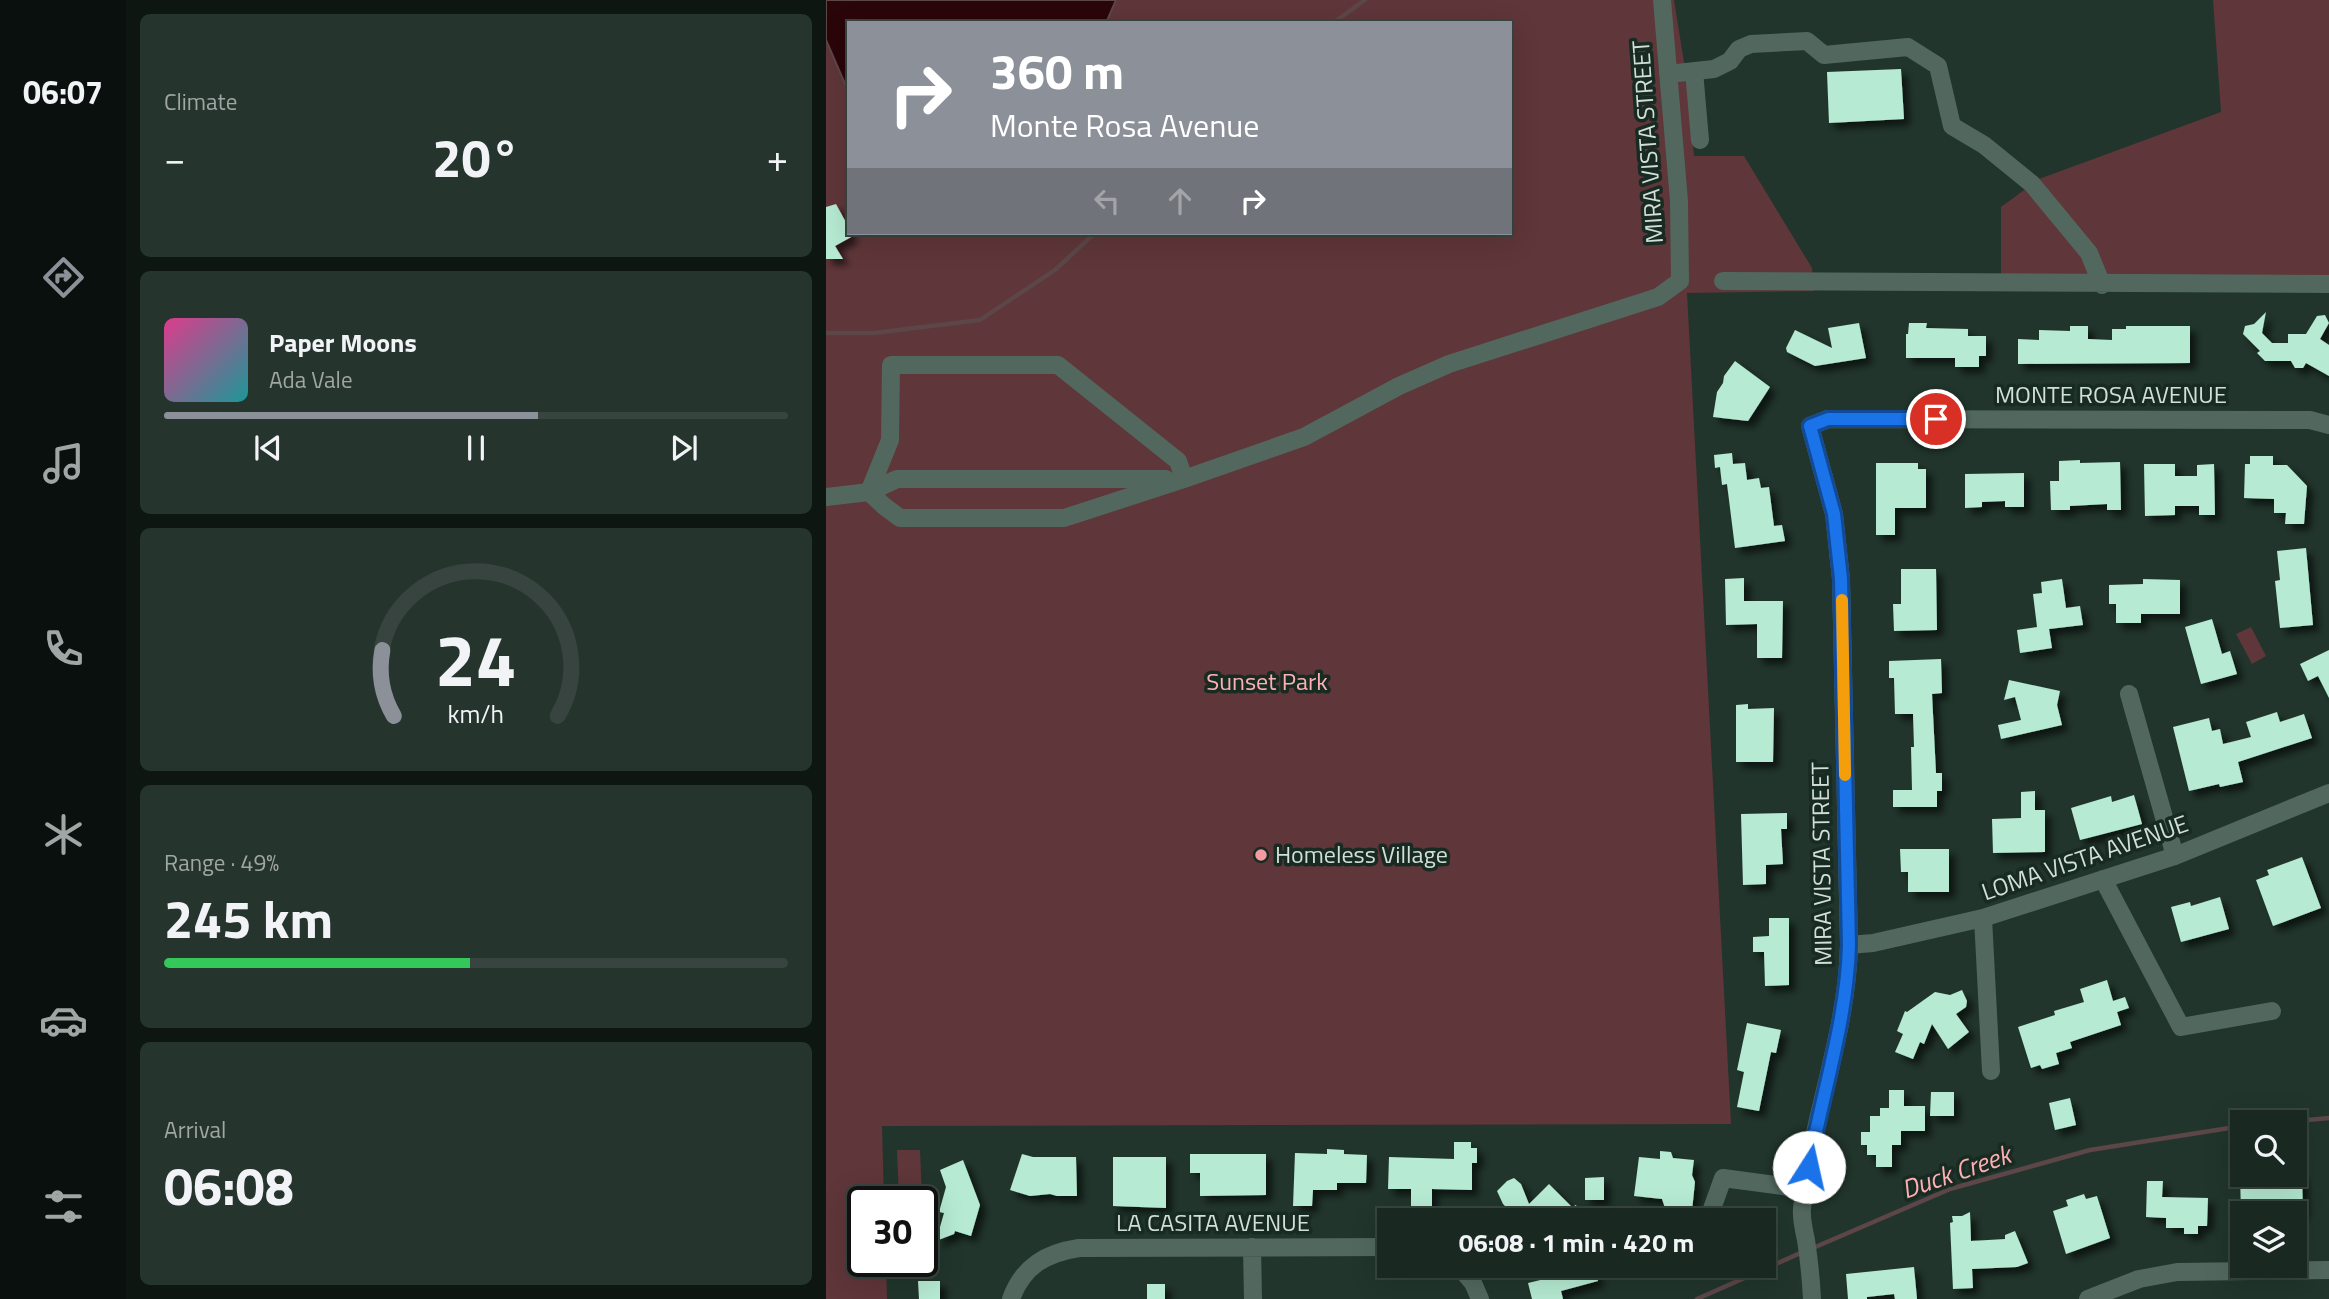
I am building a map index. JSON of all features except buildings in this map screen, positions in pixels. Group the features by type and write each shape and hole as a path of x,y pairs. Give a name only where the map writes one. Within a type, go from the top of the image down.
{"street":[{"name":"MIRA VISTA STREET","path":"1184,480 1304,438 1399,386 1449,364 1658,297 1680,281 1679,201 1662,0"},
{"path":"1668,75 1714,69 1730,61 1738,49 1751,44 1807,41 1824,55 1908,47 1938,66 1952,126 1984,145 2032,184 2089,253 2102,285"},
{"path":"1694,71 1700,140"},
{"path":"1723,281 2102,285 2329,284"},
{"path":"869,492 890,440 891,365 1058,365 1178,461 1184,480"},
{"name":"MONTE ROSA AVENUE","path":"1810,426 1828,419 2310,420 2329,425"},
{"name":"MIRA VISTA STREET","path":"1810,426 1834,514 1841,579 1849,945 1849,971 1842,1015 1816,1123 1802,1212 1812,1299"},
{"path":"826,497 869,492 897,479 1184,480"},
{"path":"869,492 900,518 1064,518 1184,480"},
{"path":"2129,694 2175,856"},
{"name":"LOMA VISTA AVENUE","path":"1849,945 1873,943 1983,918 2175,856 2329,793"},
{"path":"2103,879 2181,1027 2272,1011"},
{"path":"1983,918 1991,1071"},
{"path":"1712,1208 1723,1178 1805,1189"},
{"path":"1252,1247 1253,1299"},
{"name":"LA CASITA AVENUE","path":"1011,1299 1022,1278 1039,1261 1058,1251 1079,1248 1377,1247"},
{"path":"2092,1298 2139,1279 2177,1272 2329,1269"},
{"path":"1469,1278 1480,1299"}],"green space":[{"name":"Sunset Park","path":"826,0 1674,0 1687,81 1694,156 1744,156 1812,268 1814,291 1687,293 1731,1124 882,1126 884,1186 847,1186 847,1277 886,1277 887,1299 826,1299"},
{"path":"2213,0 2329,0 2329,277 2001,275 2001,207 2039,179 2221,112"},
{"path":"2251,627 2266,656 2252,664 2236,634"},
{"path":"897,1150 920,1150 921,1186 898,1186"}],"shaded area":[{"path":"826,0 1116,0 1107,21 847,21 847,88 826,40"}],"waterway":[{"path":"1336,21 1365,0"},
{"path":"826,333 874,333 980,320 1055,270 1093,235"},
{"name":"Duck Creek","path":"2307,1120 2329,1118"},
{"name":"Duck Creek","path":"1813,1248 1950,1189 2090,1150 2230,1128"},
{"name":"Duck Creek","path":"1697,1299 1805,1251"}],"slow traffic":[{"path":"1842,600 1845,775"}],"place":[{"name":"Homeless Village","path":"1261,855"}],"route":[{"path":"1809,1167 1849,971 1841,579 1834,514 1810,426 1828,419 1936,419"}]}
